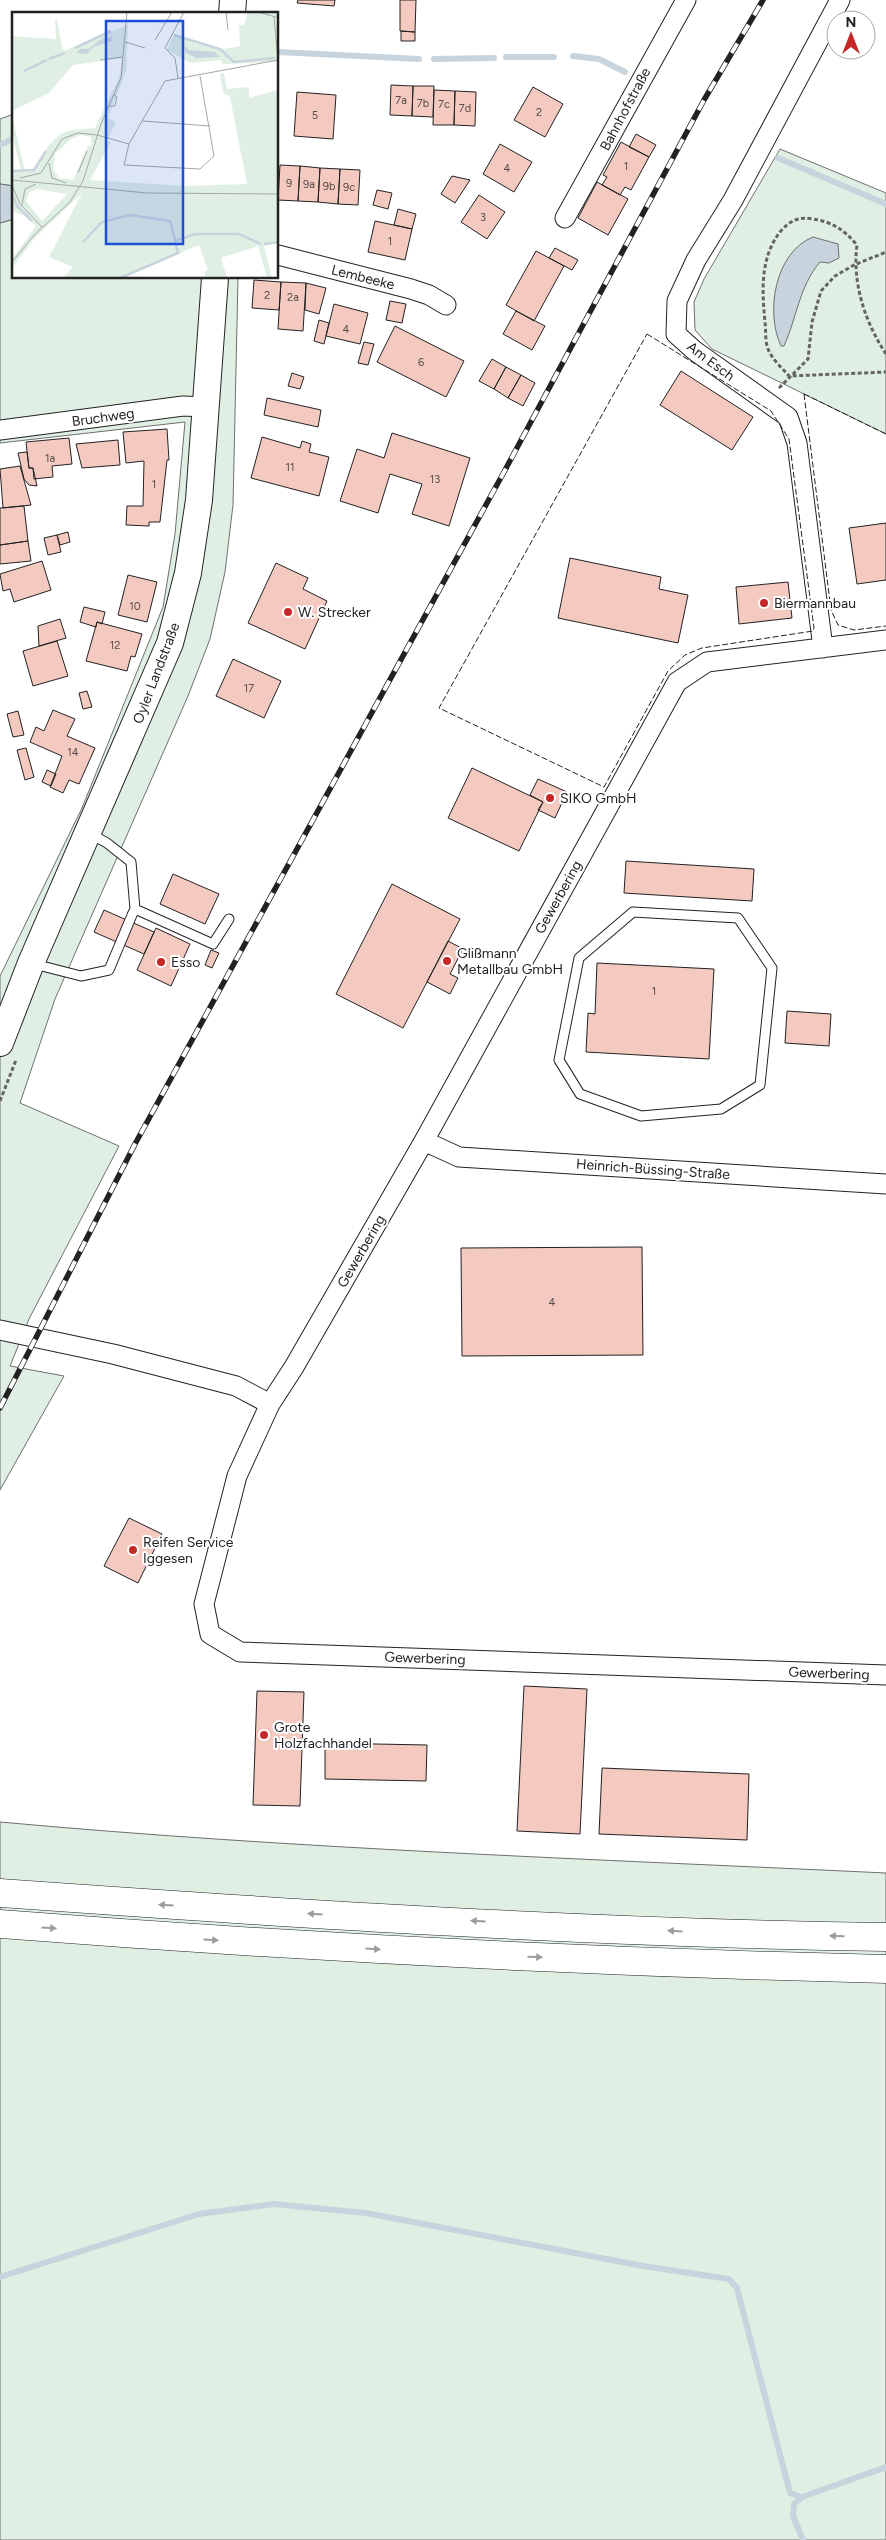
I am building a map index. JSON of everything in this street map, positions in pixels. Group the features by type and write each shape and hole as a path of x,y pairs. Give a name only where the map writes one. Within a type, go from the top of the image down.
{"highway":[{"path":"0,1893 287,1913 762,1935 886,1937"},
{"path":"0,1924 171,1938 459,1953 886,1969"}],"main road":[{"name":"Oyler Landstraße","path":"0,1043 31,963 170,643 188,572 199,500 214,279"}],"street":[{"name":"Bahnhofstraße","path":"565,218 686,0"},
{"name":"Am Esch","path":"823,648 797,443 788,417 695,351 676,334 677,301 696,260 733,200 840,0"},
{"name":"Lembeeke","path":"279,255 411,289 429,295 446,305"},
{"name":"Bruchweg","path":"0,430 184,406 206,407"},
{"name":"Gewerbering","path":"886,640 707,662 677,682 424,1141 294,1367 270,1404 237,1476 204,1604 210,1634 240,1652 886,1675"},
{"name":"Heinrich-Büssing-Straße","path":"424,1141 459,1157 886,1184"},
{"path":"0,1330 113,1354 236,1386 270,1404"}],"lane":[{"path":"31,963 81,976 109,970 135,909 131,862 107,843 89,833"},
{"path":"135,909 213,944 229,919"},
{"path":"633,912 738,918 772,968 760,1085 721,1109 642,1116 580,1094 559,1060 579,958 633,912"}],"path":[{"path":"886,354 870,327 859,292 854,264 857,245 844,230 827,221 806,217 788,222 771,243 764,270 763,301 768,349 779,366 789,376 886,372"},
{"path":"768,403 789,376 808,359 812,322 821,291 835,276 854,264 886,252"}],"green space":[{"path":"12,115 12,186 0,184 0,119"},
{"path":"780,149 886,193 886,434 712,349 695,330 694,302 704,279"},
{"path":"12,220 12,279 238,279 233,505 225,572 210,639 188,696 55,999 20,1103 119,1146 29,1319 10,1366 64,1376 0,1490 0,976 82,808 163,607 175,534 185,422 0,443 0,223"},
{"path":"0,1822 332,1846 886,1873 886,2540 0,2540"}],"shaded area":[{"path":"0,184 12,186 12,220 0,223"},
{"path":"813,237 838,244 839,258 829,263 820,262 813,272 803,292 784,346 781,346 776,332 774,317 777,284 782,269 790,256 800,245"}],"building":[{"path":"298,0 335,0 334,6 297,3"},
{"path":"400,0 416,0 415,32 400,31"},
{"path":"401,31 415,32 415,41 401,41"},
{"path":"391,85 413,86 412,116 390,115"},
{"path":"413,86 434,86 433,117 412,116"},
{"path":"533,87 563,104 545,137 514,120"},
{"path":"434,90 455,91 454,125 433,125"},
{"path":"455,91 476,92 475,126 454,125"},
{"path":"297,92 336,95 333,139 294,136"},
{"path":"636,134 656,145 649,157 629,147"},
{"path":"621,142 649,157 631,190 625,187 620,195 602,185 607,177 603,175"},
{"path":"500,144 532,162 514,192 483,174"},
{"path":"280,165 300,166 298,201 279,200"},
{"path":"300,166 320,168 318,202 298,201"},
{"path":"320,168 340,169 338,204 318,202"},
{"path":"340,169 360,170 358,205 338,204"},
{"path":"452,176 470,180 455,203 441,194"},
{"path":"597,182 628,199 608,235 578,218"},
{"path":"377,190 392,193 388,209 373,205"},
{"path":"479,195 505,212 487,239 461,222"},
{"path":"398,209 416,214 412,229 394,225"},
{"path":"375,221 412,229 405,260 368,252"},
{"path":"555,248 578,260 572,270 549,258"},
{"path":"536,251 564,266 534,321 506,305"},
{"path":"254,280 281,282 279,310 252,308"},
{"path":"281,282 306,283 303,331 278,329"},
{"path":"306,283 326,288 319,314 305,310"},
{"path":"390,301 406,304 402,323 386,320"},
{"path":"334,304 368,313 360,344 326,336"},
{"path":"516,311 545,326 532,350 503,334"},
{"path":"319,320 329,323 324,344 314,341"},
{"path":"395,326 464,361 446,397 377,362"},
{"path":"364,342 374,344 368,365 358,363"},
{"path":"492,359 506,367 494,389 479,381"},
{"path":"506,367 521,375 508,398 494,389"},
{"path":"681,371 753,417 732,450 660,405"},
{"path":"292,373 304,377 300,389 288,386"},
{"path":"521,375 535,383 523,406 508,398"},
{"path":"267,398 321,410 318,427 264,415"},
{"path":"167,429 169,460 167,460 160,522 149,522 149,526 126,525 127,506 143,506 144,461 126,463 123,432"},
{"path":"392,433 470,458 449,526 412,514 422,484 390,474 378,513 340,501 357,449 384,458"},
{"path":"262,437 300,448 302,441 311,444 309,452 329,457 319,496 251,478"},
{"path":"69,438 72,464 52,466 53,477 34,479 33,468 29,468 26,442"},
{"path":"118,440 120,465 82,468 76,444"},
{"path":"27,452 29,468 33,468 37,486 29,485 24,479 18,453"},
{"path":"20,466 31,505 3,508 0,469"},
{"path":"24,506 28,541 0,545 0,508"},
{"path":"886,523 886,580 857,584 849,528"},
{"path":"68,532 70,542 60,545 57,535"},
{"path":"57,535 61,552 48,555 44,538"},
{"path":"28,541 31,561 0,564 0,545"},
{"path":"570,558 661,577 659,589 688,595 678,643 558,618"},
{"path":"42,561 51,590 14,602 10,589 3,591 0,574"},
{"name":"W. Strecker","path":"276,563 308,578 303,589 327,601 305,649 248,623"},
{"path":"128,575 157,582 147,622 118,615"},
{"name":"Biermannbau","path":"788,582 792,618 739,624 736,587"},
{"path":"84,607 105,612 102,624 97,622 96,627 80,622"},
{"path":"60,619 66,638 39,646 38,626"},
{"path":"97,622 142,634 135,657 131,656 127,671 86,661"},
{"path":"57,641 68,676 33,686 23,651"},
{"path":"233,659 281,681 264,718 216,696"},
{"path":"87,691 92,707 83,709 79,693"},
{"path":"53,710 75,719 67,736 95,748 79,784 69,780 63,793 50,787 62,756 30,742 36,727 44,731"},
{"path":"18,711 24,735 13,737 7,714"},
{"path":"26,748 34,777 25,780 17,750"},
{"path":"472,768 543,802 519,851 448,818"},
{"path":"47,770 56,774 51,786 42,782"},
{"name":"SIKO GmbH","path":"538,779 567,792 555,818 538,810 543,802 530,795"},
{"path":"626,861 754,869 752,901 624,893"},
{"path":"173,874 219,894 205,924 160,904"},
{"path":"392,884 460,919 403,1028 336,994"},
{"path":"104,910 154,932 144,954 94,932"},
{"name":"Esso","path":"156,928 190,944 171,986 137,970"},
{"name":"Glißmann Metallbau GmbH","path":"448,941 463,949 450,974 458,978 450,994 427,982"},
{"path":"211,950 219,953 212,968 205,965"},
{"path":"597,963 714,969 709,1059 586,1052 588,1013 595,1014"},
{"path":"787,1011 831,1014 829,1046 785,1043"},
{"path":"642,1247 643,1355 462,1356 461,1248"},
{"name":"Reifen Service Iggesen","path":"129,1518 162,1534 138,1583 104,1566"},
{"path":"524,1686 587,1689 580,1834 517,1831"},
{"path":"257,1691 304,1692 300,1806 253,1805"},
{"path":"325,1743 427,1745 426,1781 325,1779"},
{"path":"602,1768 749,1774 747,1840 599,1834"}],"waterway":[{"path":"279,52 419,59"},
{"path":"573,56 599,59 625,72"},
{"path":"506,57 554,57"},
{"path":"434,59 494,58"},
{"path":"0,145 12,139"},
{"path":"778,158 886,204"},
{"path":"0,2277 199,2214 274,2204 366,2213 643,2266 729,2279 737,2288 790,2493 802,2497"},
{"path":"803,2540 793,2516 794,2504 802,2497 886,2467"}],"railway":[{"path":"0,1408 135,1144 504,472 704,100 763,0"}],"fence":[{"path":"647,334 771,411 789,439 814,628 813,631 702,648 685,655 668,671 604,787 439,708 647,334"},
{"path":"804,394 831,610 838,625 854,630 886,626"},
{"path":"804,394 886,434"}],"place":[{"name":"Biermannbau","path":"764,603"},
{"name":"W. Strecker","path":"288,612"},
{"name":"SIKO GmbH","path":"550,798"},
{"name":"Glißmann Metallbau GmbH","path":"447,961"},
{"name":"Esso","path":"161,962"},
{"name":"Reifen Service Iggesen","path":"133,1550"},
{"name":"Grote Holzfachhandel","path":"264,1735"}]}
